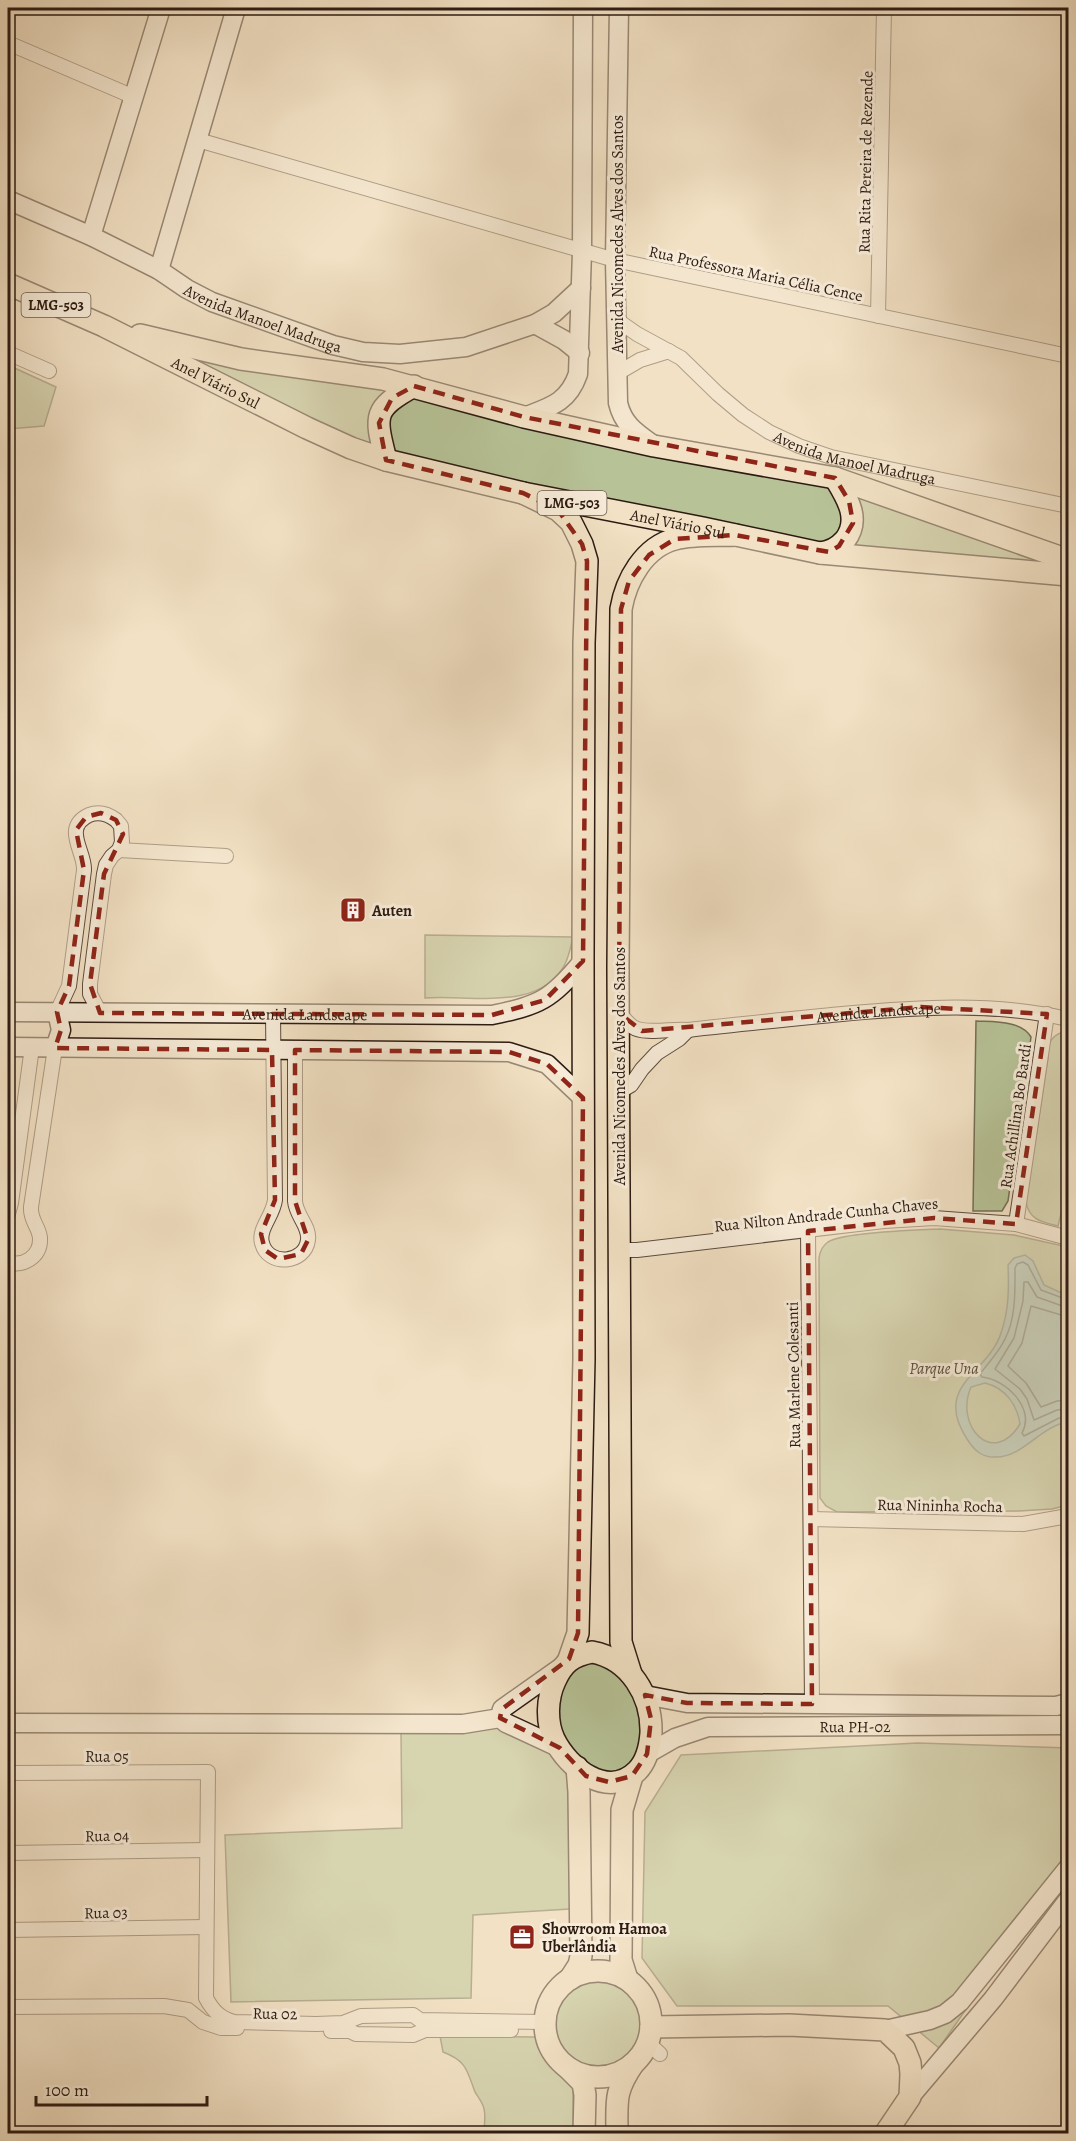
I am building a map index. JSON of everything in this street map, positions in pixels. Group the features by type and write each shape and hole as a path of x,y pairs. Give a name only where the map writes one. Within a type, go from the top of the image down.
{"main road":[{"name":"Anel Viário Sul","path":"8,285 104,326 307,428 351,448 386,460 523,493 819,553 1068,575"},
{"name":"Anel Viário Sul","path":"104,326 241,358 414,386 524,417 654,446 835,478 1068,561"},
{"path":"386,460 380,435 380,414 384,405 392,398 414,386"},
{"path":"819,553 829,552 839,546 849,534 853,523 849,501 835,478"},
{"path":"523,493 558,510 571,522 582,544 587,561 584,654 584,1359 578,1633 551,1690 549,1714 554,1738 566,1758 586,1776 597,1781 609,1782 632,1776"},
{"name":"Avenida Nicomedes Alves dos Santos","path":"631,1674 621,1642 618,967 621,609 629,582 638,567 649,555 666,543 688,537 735,535"},
{"path":"583,961 598,956 613,961 618,967"},
{"path":"584,1359 589,1365 603,1370 616,1365 620,1360"},
{"path":"565,1664 580,1654 592,1652 604,1654 614,1660 631,1674 645,1695 651,1719 647,1754 641,1767 632,1776 622,1810 621,1959 627,1979"},
{"path":"576,1767 579,1792 581,1956 579,1965 570,1979 554,1996 548,2008 546,2026 553,2050 583,2083 584,2133"},
{"path":"570,1979 587,1972 601,1971 627,1979 638,1988 646,2000 653,2041"},
{"path":"617,2133 620,2082 653,2041 789,2025 885,2030 903,2048 910,2063 910,2097 885,2133"},
{"path":"567,2066 579,2073 607,2076 621,2072 633,2064"}],"street":[{"path":"92,236 161,8"},
{"path":"159,270 236,8"},
{"path":"524,417 554,406 565,398 574,387 579,374 583,8"},
{"name":"Avenida Nicomedes Alves dos Santos","path":"619,8 615,260 618,403 621,415 635,432 654,446"},
{"name":"Rua Rita Pereira de Rezende","path":"878,316 884,8"},
{"path":"8,43 134,97"},
{"name":"Rua Professora Maria Célia Cence","path":"198,140 615,260 1068,356"},
{"name":"Avenida Manoel Madruga","path":"8,200 92,236 159,270 212,302 333,345 363,352 400,354 466,347 535,324 554,313 581,288"},
{"name":"Avenida Manoel Madruga","path":"617,320 694,369 742,415 769,432 799,446 831,457 1068,506"},
{"path":"535,324 564,340 580,353"},
{"path":"616,374 640,360 669,351"},
{"path":"8,353 49,371"},
{"path":"8,1262 14,1264 30,1260 39,1247 40,1239 33,1224 31,1207 55,1048 61,1030 57,1012 69,986 76,933 84,861 75,838 80,823 93,814 101,813 116,820 123,834 123,842 112,856 104,874 90,994 100,1012"},
{"path":"119,850 226,856"},
{"path":"76,933 96,936"},
{"name":"Avenida Landscape","path":"8,1012 492,1015 522,1009 544,1000 566,981 583,961"},
{"name":"Avenida Landscape","path":"619,1013 635,1029 642,1031 688,1030 921,1007 982,1007 1068,1018"},
{"path":"273,1014 275,1200 269,1219 263,1227 261,1242 271,1256 286,1260 301,1254 308,1240 308,1232 305,1224 299,1218 295,1202 295,1050"},
{"name":"Rua Achillina Bo Bardi","path":"1016,1224 1047,1014"},
{"path":"619,1092 632,1085 642,1069 657,1053 679,1039 688,1030"},
{"path":"8,1047 509,1052 548,1064 583,1098"},
{"path":"8,1214 32,1047"},
{"path":"273,1110 295,1109"},
{"path":"24,1110 45,1114"},
{"name":"Rua Nilton Andrade Cunha Chaves","path":"620,1250 649,1249 884,1221 934,1218 1016,1224 1068,1238"},
{"name":"Rua Marlene Colesanti","path":"808,1231 812,1704"},
{"name":"Rua Nininha Rocha","path":"811,1519 1023,1524 1068,1516"},
{"path":"500,1718 502,1709 565,1664"},
{"name":"Rua PH-02","path":"645,1695 687,1703 1056,1706 1068,1703"},
{"path":"8,1723 462,1724 500,1718 560,1748"},
{"name":"Rua PH-02","path":"647,1754 675,1737 708,1727 1068,1725"},
{"name":"Rua 05","path":"8,1773 208,1772 207,1850"},
{"path":"203,2022 209,2004 206,1927 207,1850"},
{"name":"Rua 04","path":"8,1852 207,1850"},
{"path":"885,2030 926,2021 945,2014 960,2002 1068,1868"},
{"path":"910,2097 993,1999 1068,1900"},
{"name":"Rua 03","path":"8,1930 206,1927"},
{"path":"1008,1942 1027,1955"},
{"path":"8,2007 164,2006 188,2010 209,2004"},
{"path":"209,2004 222,2018 234,2022 344,2023 361,2016 413,2015 420,2020 546,2026"},
{"name":"Rua 02","path":"188,2010 203,2022 221,2028 413,2035 424,2030 546,2026"}],"highlighted area":[{"path":"414,386 524,417 835,478 849,501 853,523 839,546 829,552 735,535 675,539 649,555 629,581 621,609 619,1013 642,1031 921,1007 1047,1014 1016,1224 934,1218 808,1231 812,1704 687,1703 645,1695 651,1719 647,1754 632,1776 609,1782 586,1776 560,1748 500,1718 502,1709 569,1659 578,1633 583,1098 547,1064 509,1052 295,1050 295,1201 308,1240 301,1254 278,1259 265,1250 261,1234 275,1200 272,1050 55,1048 61,1030 57,1012 69,986 84,870 76,830 86,817 101,813 116,820 123,834 104,874 90,984 100,1013 492,1015 545,1000 583,961 587,561 582,544 558,510 523,493 386,460 379,423 392,398"}],"green space":[{"path":"104,326 835,478 1068,560 1068,575 819,553 386,460"},
{"path":"8,365 56,387 44,426 8,429"},
{"path":"425,935 573,937 565,964 554,979 539,989 502,998 425,998"},
{"path":"976,1021 998,1022 1021,1027 1031,1037 1008,1201 1002,1211 973,1211"},
{"path":"1068,1031 1068,1185 1058,1226 1033,1216 1026,1202 1049,1043 1058,1034"},
{"name":"Parque Una","path":"940,1229 1014,1235 1068,1247 1068,1505 1052,1509 1019,1511 837,1512 826,1506 820,1498 819,1258 821,1251 828,1242 849,1236"},
{"path":"592,1660 610,1667 638,1698 642,1742 635,1762 619,1773 599,1773 572,1753 561,1735 556,1714 567,1673"},
{"path":"498,1727 554,1752 571,1772 570,1909 473,1915 471,1998 231,2002 225,1835 402,1828 401,1733"},
{"path":"918,1743 1068,1748 1068,1863 939,2048 888,2006 677,2006 642,1958 645,1812 681,1755"},
{"path":"598,1980 615,1984 629,1993 638,2007 642,2024 638,2041 629,2055 615,2064 598,2068 581,2064 567,2055 558,2041 554,2024 558,2007 567,1993 581,1984"},
{"path":"440,2036 537,2037 558,2069 573,2078 573,2133 484,2133 483,2105 462,2063 443,2052"}],"water":[{"path":"1025,1255 1033,1261 1044,1285 1068,1296 1068,1422 1049,1429 1015,1452 1006,1456 991,1457 976,1450 967,1439 958,1421 956,1405 959,1393 966,1381 994,1347 1001,1333 1008,1299 1008,1265 1014,1258","holes":["985,1383 992,1385 1009,1398 1020,1424 1009,1437 999,1442 988,1442 979,1437 968,1415 967,1402 971,1387"]}],"place":[{"name":"Auten","path":"353,910"},
{"name":"Showroom Hamoa Uberlândia","path":"522,1937"}]}
